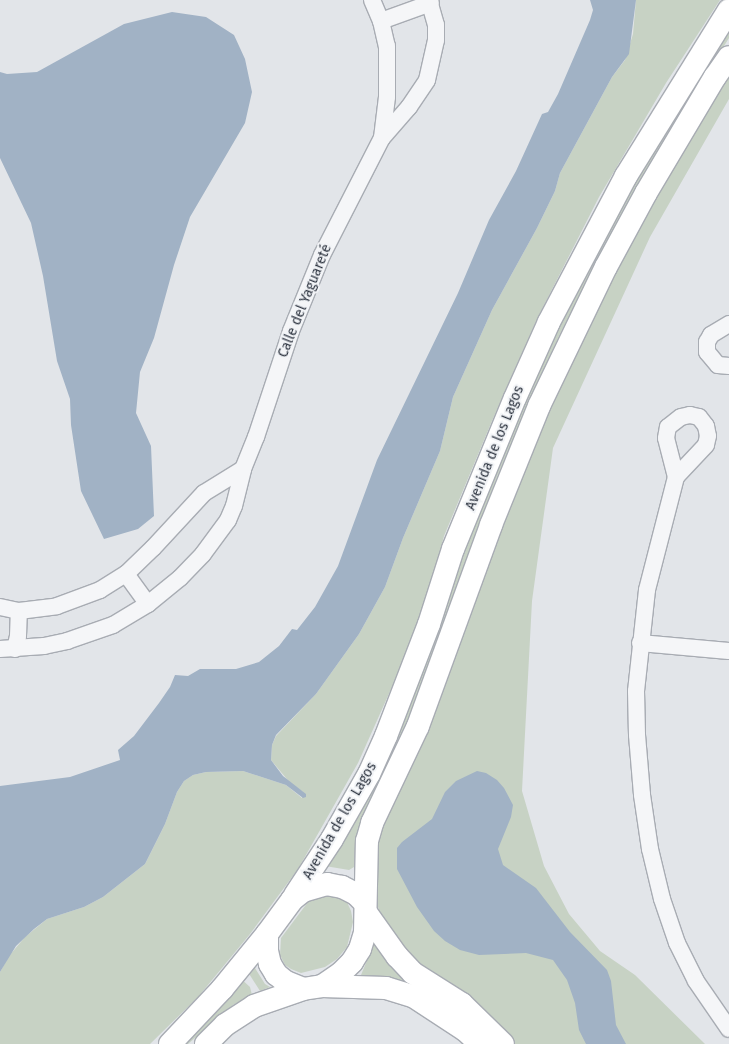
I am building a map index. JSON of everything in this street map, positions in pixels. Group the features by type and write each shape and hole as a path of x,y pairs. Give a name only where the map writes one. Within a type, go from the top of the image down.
{"street":[{"name":"Calle del Yaguareté","path":"372,0 381,22 388,62 387,97 382,138"},
{"name":"Calle del Yaguareté","path":"7,649 44,646 87,635 113,625 148,604 180,578 203,554 223,527 234,506 243,470 256,437 291,331 322,256 382,138 409,107 429,73 436,40 430,2"},
{"path":"381,22 430,2"},
{"name":"Avenida de los Lagos","path":"292,900 332,840 368,774 386,736 430,624 453,549 515,398 549,322 626,176 729,10"},
{"name":"Avenida de los Lagos","path":"366,909 367,841 372,823 418,726 491,526 539,406 570,339 633,218 715,77 729,57"},
{"path":"729,324 711,335 707,342 707,352 718,366 729,366"},
{"path":"0,607 19,611 57,606 78,600 100,590 126,574 204,493 243,470"},
{"path":"676,477 647,590 640,643 636,691 637,735 642,795 652,857 662,898 677,943 696,981 729,1029"},
{"path":"126,574 148,604"},
{"path":"7,649 18,636 19,611"},
{"path":"640,643 729,652"},
{"path":"170,1044 222,989 268,934 292,900 303,891 327,884 356,894 396,956 413,973 462,1004 503,1044"},
{"path":"206,1044 225,1025 254,1006 313,987 340,974 352,962 365,933 366,909"},
{"path":"268,934 267,951 270,964 276,974 286,982 313,987 386,988 413,996 466,1030 480,1044"}],"green space":[{"path":"636,0 720,0 666,83 599,197 538,317 444,536 428,598 396,678 358,763 298,869 250,934 198,997 150,1044 0,1044 0,972 9,956 25,937 47,919 84,907 103,897 145,864 165,824 177,792 184,781 193,775 206,772 243,771 286,785 302,798 303,792 291,784 271,760 272,745 276,736 316,694 359,634 385,587 403,538 440,451 453,397 492,310 537,228 555,191 560,173 612,77 625,60 633,34"},
{"path":"729,19 729,38 634,191 559,336 525,412 497,477 403,731 362,821 355,850 354,867 349,870 325,866 550,332"},
{"path":"729,68 729,99 650,237 553,448 532,601 522,791 544,866 569,914 600,951 635,975 705,1044 512,1044 425,974 388,933 378,907 371,872 377,833 489,547 586,321"},
{"path":"333,894 347,902 351,911 353,922 347,947 337,959 325,967 301,973 291,969 285,965 280,955 281,938 311,898"},
{"path":"375,941 420,985 363,977 361,975"},
{"path":"253,965 265,984 270,987 260,991 246,969"},
{"path":"239,977 250,987 252,995 233,1005 188,1044 175,1044"}],"water":[{"path":"590,0 636,0 629,54 612,77 560,173 555,191 537,228 492,310 453,397 440,451 403,538 385,587 359,634 316,694 276,735 272,745 271,760 283,776 306,794 306,797 303,798 286,785 243,771 206,772 193,775 184,781 177,792 165,824 145,864 103,897 84,907 47,919 16,946 0,972 0,786 70,777 120,760 118,750 134,736 170,687 175,675 188,676 200,669 236,669 259,662 279,646 292,629 297,630 315,607 338,566 377,460 458,293 489,220 516,171 542,114 548,112 558,94 590,20 593,10"},
{"path":"172,12 206,17 234,35 245,59 252,92 245,123 190,217 174,265 154,338 140,372 136,413 151,446 154,516 138,529 104,539 81,491 71,425 70,399 57,361 43,276 31,223 0,158 0,72 7,74 37,72 124,24"},
{"path":"477,771 486,773 497,780 504,788 513,805 511,817 498,849 503,865 536,888 570,932 607,970 611,981 616,1025 626,1044 586,1044 579,1030 575,1003 567,980 553,960 526,953 479,955 460,950 445,941 434,931 417,907 397,869 397,848 432,819 445,792 456,781"}]}
